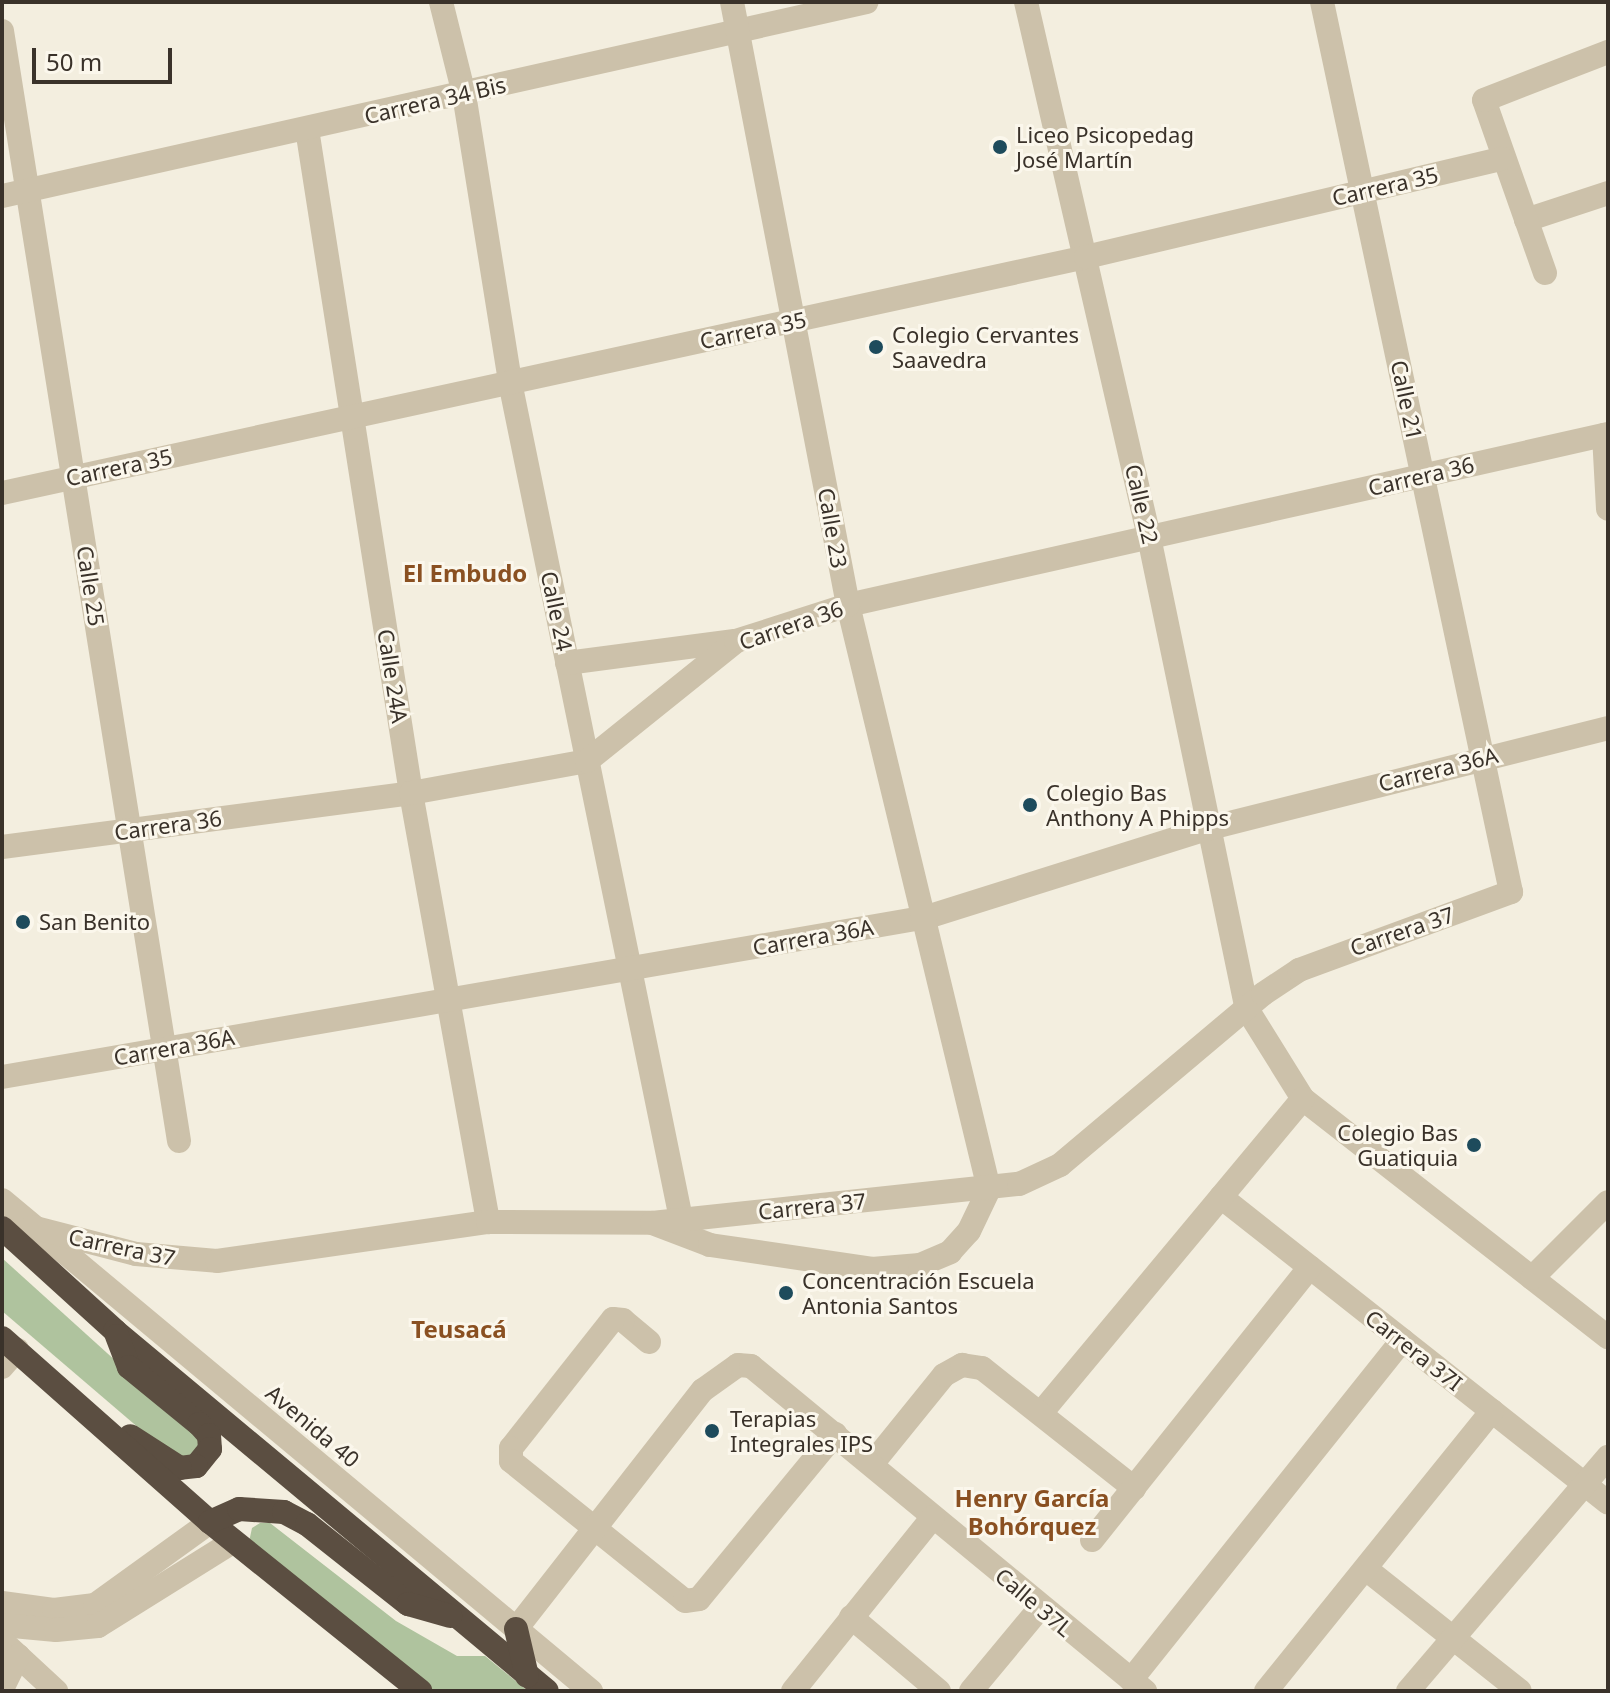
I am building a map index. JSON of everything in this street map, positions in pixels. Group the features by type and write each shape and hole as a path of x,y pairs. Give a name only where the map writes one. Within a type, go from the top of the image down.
{"highway":[{"path":"2,1228 115,1331 547,1691"},
{"path":"88,1416 116,1427 180,1468 196,1466 210,1449 209,1435 199,1424 129,1367 115,1331"},
{"path":"7,1352 88,1416 210,1522 420,1691"},
{"path":"210,1522 239,1509 284,1512 307,1524 408,1604 460,1618"},
{"path":"516,1629 527,1676"}],"street":[{"name":"Calle 24","path":"441,2 464,94 510,382 627,969 681,1219"},
{"name":"Calle 23","path":"732,2 848,605 927,917 989,1189"},
{"name":"Carrera 34 Bis","path":"2,196 867,2"},
{"name":"Calle 22","path":"1026,2 1149,537 1247,1009"},
{"name":"Calle 21","path":"1322,2 1511,892"},
{"name":"Calle 25","path":"2,31 179,1141"},
{"path":"1545,273 1502,159 1484,100 1608,52"},
{"name":"Calle 24A","path":"307,129 411,793 488,1222"},
{"name":"Carrera 35","path":"2,493 1086,257 1502,159"},
{"path":"1526,220 1608,193"},
{"path":"1606,434 1608,509"},
{"name":"Carrera 36","path":"2,847 411,793 587,761 736,641 848,605 1606,434"},
{"path":"567,663 736,641"},
{"name":"Carrera 36A","path":"2,1077 927,917 1210,828 1608,728"},
{"name":"Carrera 37","path":"32,1227 136,1254 217,1261 488,1222 652,1223 1019,1184 1060,1165 1247,1009 1319,960 1511,892"},
{"path":"1247,1009 1303,1099 1608,1337"},
{"path":"1041,1413 1303,1099"},
{"path":"652,1223 710,1245 872,1269 920,1265 950,1252 969,1231 989,1189"},
{"name":"Carrera 37I","path":"1221,1197 1608,1503"},
{"name":"Avenida 40","path":"2,1200 591,1691"},
{"path":"1532,1278 1608,1202"},
{"path":"1092,1540 1310,1267"},
{"path":"649,1342 623,1320 613,1319 511,1448 511,1461 685,1601 699,1599 835,1434"},
{"path":"1141,1688 1402,1340"},
{"name":"Calle 37L","path":"596,1531 703,1390 738,1365 751,1366 872,1464 1040,1608 1141,1688"},
{"path":"872,1464 944,1375 962,1365 982,1368 1134,1488"},
{"path":"1266,1691 1492,1411"},
{"path":"1408,1691 1608,1457"},
{"path":"793,1691 933,1517"},
{"path":"2,1603 64,1610 95,1605 210,1522"},
{"path":"516,1629 596,1531"},
{"path":"2,1625 56,1630 98,1626 234,1541"},
{"path":"1366,1569 1454,1635 1520,1691"},
{"path":"971,1691 1040,1608"},
{"path":"851,1617 939,1691"},
{"path":"2,1689 10,1648"},
{"path":"10,1648 56,1691"}],"green space":[{"path":"2,1258 201,1438 195,1460 168,1453 2,1311"},
{"path":"260,1523 270,1523 396,1621 457,1656 485,1656 528,1691 433,1691 258,1554 249,1542 252,1528"}],"place":[{"name":"Liceo Psicopedag José Martín","path":"1000,147"},
{"name":"Colegio Cervantes Saavedra","path":"876,347"},
{"name":"Colegio Bas Anthony A Phipps","path":"1030,805"},
{"name":"San Benito","path":"23,922"},
{"name":"Colegio Bas Guatiquia","path":"1474,1145"},
{"name":"Concentración Escuela Antonia Santos","path":"786,1293"},
{"name":"Terapias Integrales IPS","path":"712,1431"}],"district":[{"name":"El Embudo","path":"465,573"},
{"name":"Teusacá","path":"459,1329"},
{"name":"Henry García Bohórquez","path":"1032,1512"}]}
